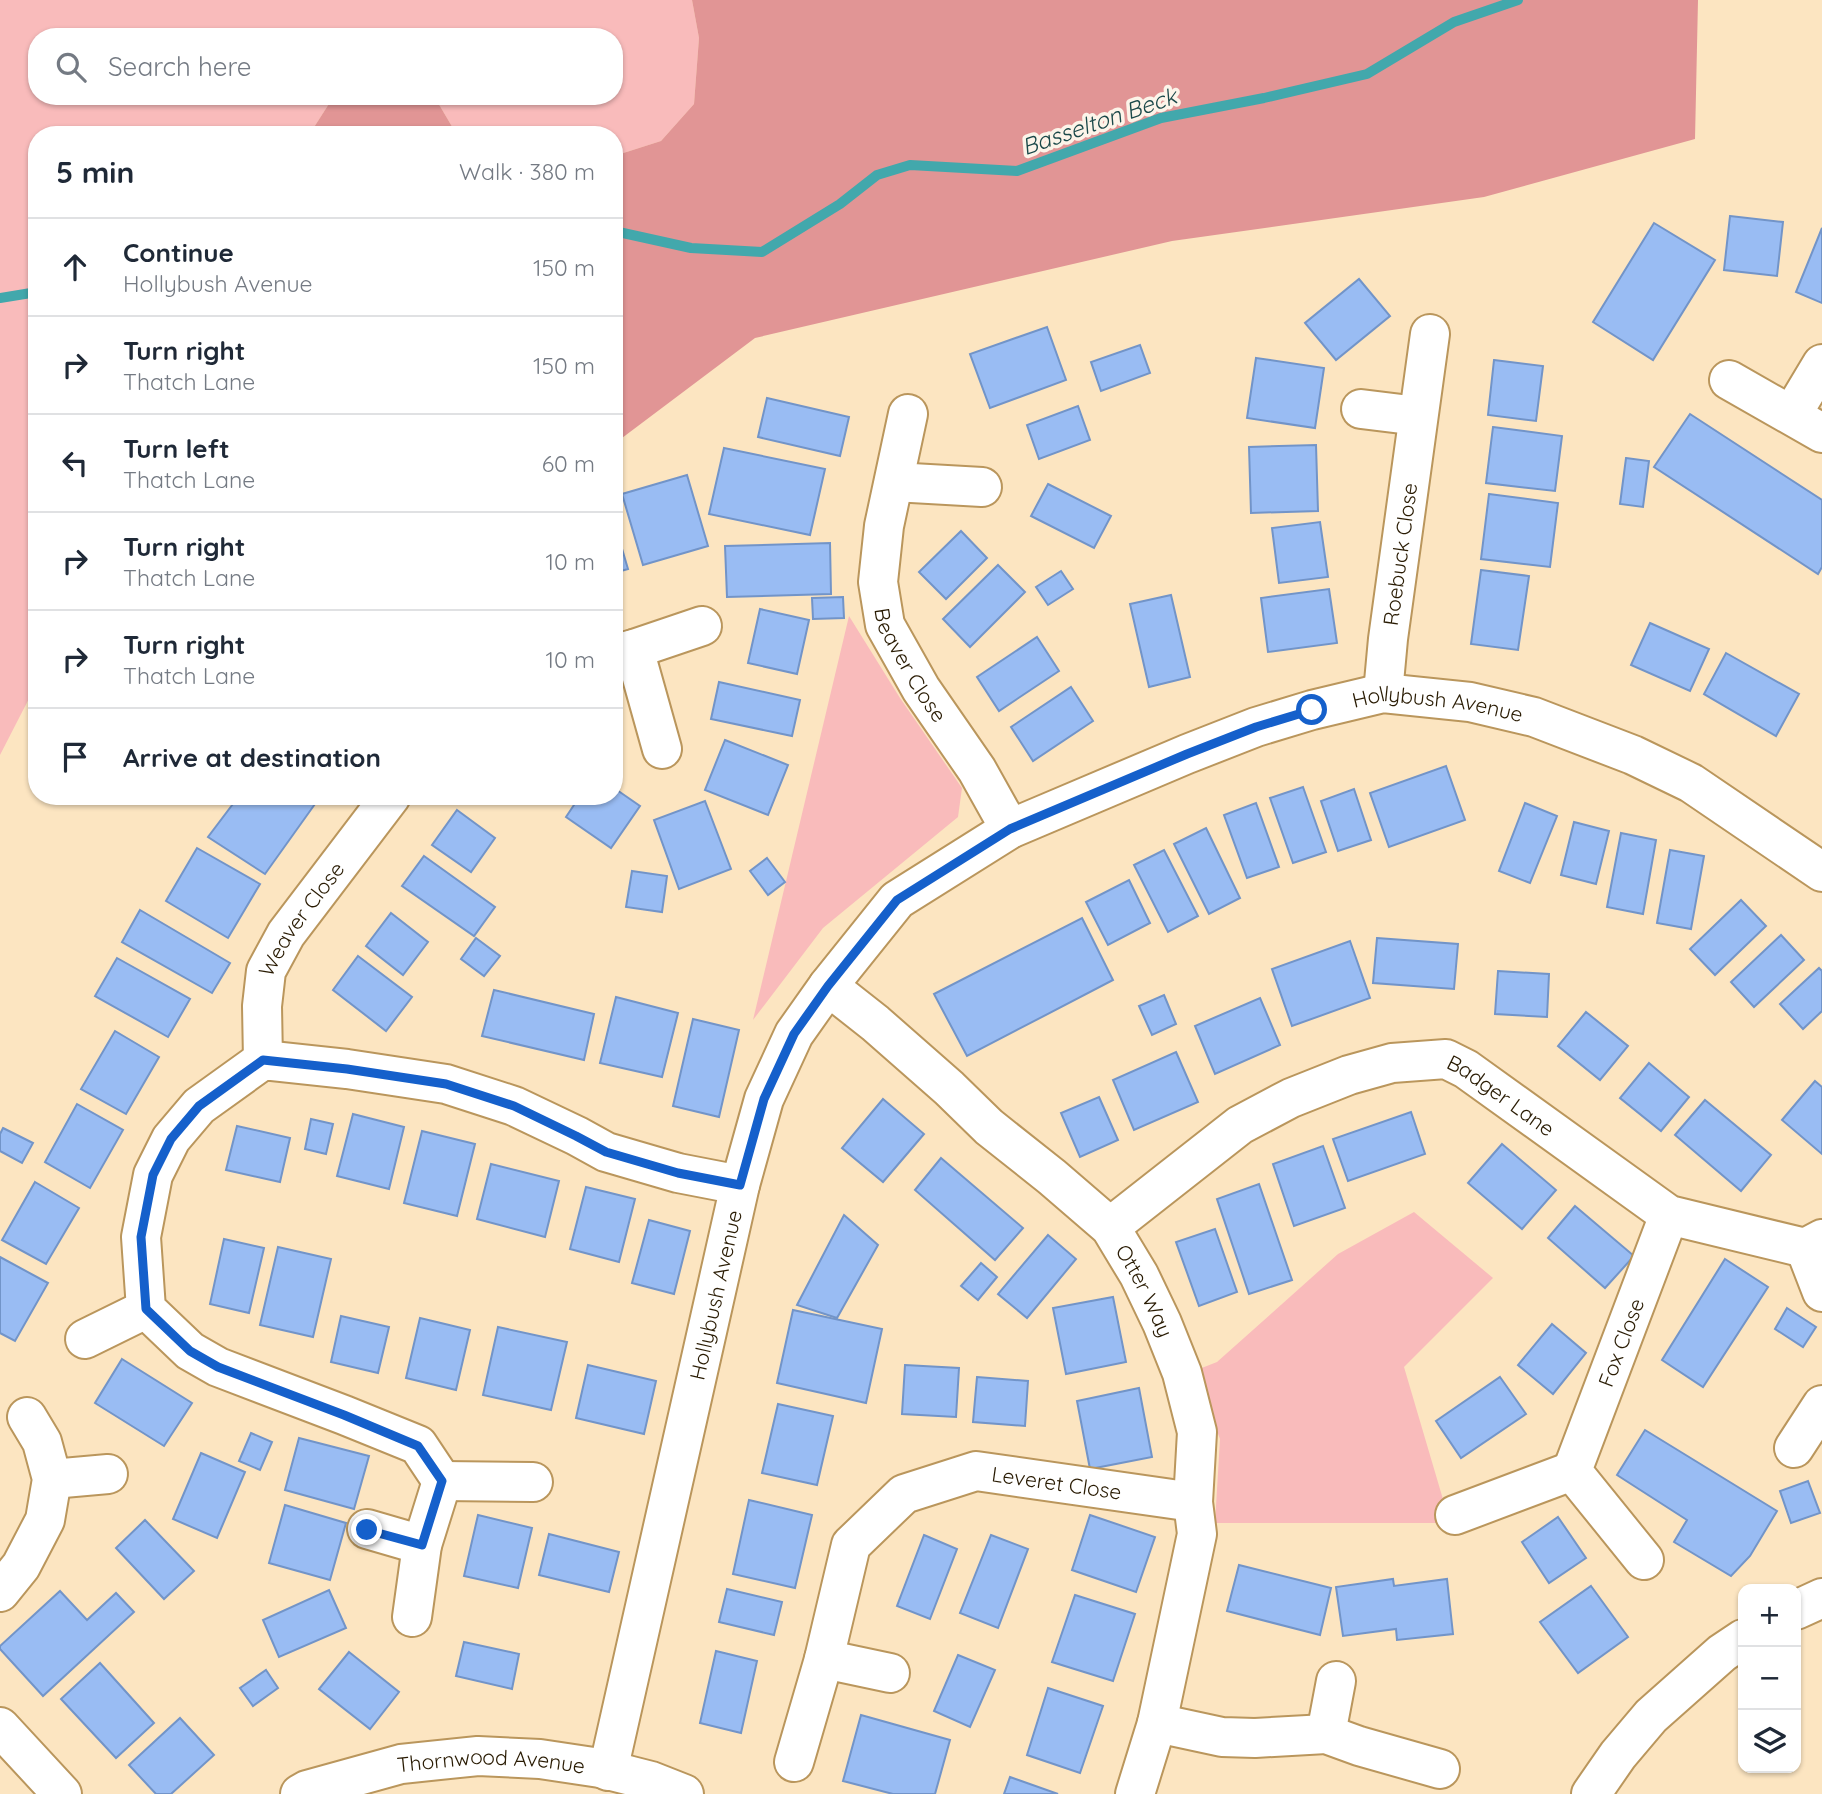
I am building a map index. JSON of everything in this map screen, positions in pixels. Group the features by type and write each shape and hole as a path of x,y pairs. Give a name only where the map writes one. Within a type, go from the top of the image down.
{"street":[{"name":"Roebuck Close","path":"1383,693 1430,334"},
{"path":"1730,380 1807,424 1822,364"},
{"path":"1361,409 1418,416"},
{"name":"Beaver Close","path":"908,414 884,526 878,582 884,625 921,689 977,770 1010,829"},
{"path":"894,482 982,487"},
{"path":"662,749 624,652 702,626"},
{"name":"Hollybush Avenue","path":"608,1771 740,1185 764,1099 794,1034 828,986 897,900 1010,829 1256,727 1383,693 1470,702 1534,717 1633,755 1691,783 1822,872"},
{"name":"Weaver Close","path":"263,1060 262,1006 266,971 286,934 384,805"},
{"name":"Otter Way","path":"828,986 876,1023 989,1127 1110,1227 1139,1275 1182,1373 1197,1432 1192,1502 1197,1534 1157,1723 1135,1794"},
{"name":"Badger Lane","path":"1110,1227 1240,1125 1291,1098 1349,1075 1392,1063 1446,1059 1466,1069 1669,1215 1813,1243"},
{"path":"442,1481 418,1446 218,1367 190,1351 146,1309 141,1237 153,1175 171,1139 199,1106 263,1060 347,1069 446,1084 514,1106 606,1152 678,1173 740,1185"},
{"name":"Fox Close","path":"1572,1471 1669,1215"},
{"path":"1813,1243 1822,1292"},
{"path":"85,1339 146,1309"},
{"path":"1794,1448 1822,1405"},
{"path":"0,1592 21,1566 45,1520 52,1479 42,1443 27,1417"},
{"name":"Leveret Close","path":"794,1762 824,1659 851,1545 904,1494 976,1471 1192,1502"},
{"path":"1455,1515 1572,1471 1644,1560"},
{"path":"52,1479 108,1474"},
{"path":"442,1481 533,1482"},
{"path":"412,1617 422,1545 442,1481"},
{"path":"367,1530 422,1545"},
{"path":"1801,1608 1822,1598"},
{"path":"1591,1794 1618,1755 1651,1716 1722,1653 1738,1642"},
{"path":"824,1659 890,1673"},
{"path":"1326,1734 1336,1681"},
{"path":"1157,1723 1222,1737 1326,1734 1440,1769"},
{"path":"0,1727 62,1794"},
{"name":"Thornwood Avenue","path":"300,1794 401,1764 478,1756 540,1759 608,1771 651,1781 684,1794"}],"shaded area":[{"path":"0,0 692,0 699,38 694,104 661,141 623,153 623,126 452,126 439,105 623,105 623,28 28,28 28,105 328,105 315,126 28,126 28,701 0,755"},
{"path":"692,0 1698,0 1695,139 1484,197 1172,241 755,338 623,437 623,153 661,141 694,104 699,38"},
{"path":"328,105 439,105 452,126 315,126"},
{"path":"849,616 900,698 962,788 958,817 823,928 753,1020"},
{"path":"1414,1212 1493,1278 1404,1367 1450,1523 1215,1523 1220,1439 1194,1371 1217,1362 1338,1254"}],"building":[{"path":"1730,216 1783,222 1777,276 1724,270"},
{"path":"1654,223 1715,260 1653,360 1593,322"},
{"path":"1822,228 1822,303 1796,292"},
{"path":"1359,279 1390,316 1336,360 1305,323"},
{"path":"1047,327 1066,380 990,408 970,354"},
{"path":"1140,345 1150,373 1101,391 1091,362"},
{"path":"1256,358 1324,368 1315,428 1247,418"},
{"path":"1494,360 1543,366 1536,421 1488,415"},
{"path":"767,398 849,417 840,456 758,437"},
{"path":"1078,406 1090,440 1039,459 1027,425"},
{"path":"1690,414 1822,500 1822,567 1818,574 1654,467"},
{"path":"1493,427 1562,436 1555,491 1486,483"},
{"path":"1316,445 1318,511 1251,513 1249,447"},
{"path":"724,448 825,469 810,535 709,514"},
{"path":"1626,458 1649,461 1643,507 1620,504"},
{"path":"687,475 708,546 643,565 623,494"},
{"path":"1048,484 1111,516 1094,548 1031,516"},
{"path":"1489,494 1558,503 1550,567 1481,559"},
{"path":"1320,522 1328,577 1279,583 1272,528"},
{"path":"961,531 987,558 946,599 919,572"},
{"path":"830,543 831,594 727,597 725,546"},
{"path":"623,552 628,569 623,570"},
{"path":"998,565 1025,592 970,647 943,619"},
{"path":"1481,570 1529,576 1518,650 1471,644"},
{"path":"1061,571 1073,589 1048,605 1036,587"},
{"path":"1329,589 1337,643 1268,652 1261,598"},
{"path":"1171,595 1190,677 1149,687 1130,604"},
{"path":"843,597 844,618 813,619 812,598"},
{"path":"760,609 809,620 797,674 748,663"},
{"path":"1650,623 1709,649 1690,691 1631,665"},
{"path":"1037,637 1059,671 999,711 977,677"},
{"path":"1726,653 1799,694 1776,736 1704,694"},
{"path":"719,682 800,700 792,736 711,719"},
{"path":"1071,687 1093,721 1033,761 1011,727"},
{"path":"725,740 788,765 768,815 705,790"},
{"path":"1446,766 1465,820 1389,847 1370,793"},
{"path":"1303,787 1326,852 1293,863 1270,798"},
{"path":"1354,789 1371,840 1338,851 1321,801"},
{"path":"623,794 640,806 611,848 566,817 574,805 623,805"},
{"path":"705,801 731,869 679,889 654,820"},
{"path":"1256,803 1279,867 1247,878 1224,815"},
{"path":"1525,803 1557,816 1530,883 1499,871"},
{"path":"232,805 314,805 265,874 208,837"},
{"path":"457,810 495,838 471,872 432,845"},
{"path":"1574,822 1609,831 1596,884 1561,875"},
{"path":"1206,828 1240,898 1209,914 1174,844"},
{"path":"1621,833 1656,840 1643,914 1607,907"},
{"path":"197,848 260,884 228,938 166,901"},
{"path":"1164,850 1198,916 1168,932 1134,865"},
{"path":"1670,850 1704,856 1691,929 1657,923"},
{"path":"424,856 495,907 474,936 402,886"},
{"path":"767,858 785,882 768,895 750,871"},
{"path":"632,871 667,876 662,912 626,907"},
{"path":"1129,880 1150,923 1108,945 1086,902"},
{"path":"1741,900 1766,926 1715,975 1690,949"},
{"path":"140,910 230,963 212,993 122,942"},
{"path":"391,913 428,942 403,975 366,946"},
{"path":"1082,918 1113,980 967,1056 934,994"},
{"path":"1781,935 1804,960 1754,1007 1731,982"},
{"path":"476,938 500,956 484,976 461,959"},
{"path":"1377,938 1458,944 1454,989 1373,983"},
{"path":"1350,941 1370,998 1292,1026 1272,969"},
{"path":"358,956 412,997 386,1031 333,990"},
{"path":"117,958 190,999 168,1037 95,996"},
{"path":"1819,968 1822,971 1822,1011 1803,1029 1780,1004"},
{"path":"1498,971 1549,974 1547,1017 1495,1014"},
{"path":"494,990 594,1014 584,1060 482,1036"},
{"path":"1164,995 1176,1024 1152,1035 1139,1006"},
{"path":"616,997 678,1013 662,1077 600,1063"},
{"path":"1260,998 1280,1045 1215,1074 1195,1026"},
{"path":"1586,1012 1628,1046 1600,1080 1558,1046"},
{"path":"693,1019 739,1030 719,1117 673,1106"},
{"path":"115,1031 159,1057 126,1114 81,1089"},
{"path":"1176,1052 1198,1102 1134,1130 1113,1080"},
{"path":"1649,1063 1689,1097 1661,1131 1620,1098"},
{"path":"1815,1081 1822,1087 1822,1154 1782,1120"},
{"path":"1099,1097 1118,1140 1080,1157 1061,1113"},
{"path":"883,1099 924,1134 883,1182 842,1148"},
{"path":"1705,1100 1771,1155 1741,1191 1675,1135"},
{"path":"77,1104 123,1130 90,1188 45,1162"},
{"path":"1411,1112 1425,1154 1348,1181 1333,1139"},
{"path":"353,1114 404,1127 389,1189 337,1176"},
{"path":"311,1119 333,1124 326,1154 305,1149"},
{"path":"237,1126 290,1138 280,1182 226,1170"},
{"path":"3,1128 33,1143 22,1163 0,1151 0,1134"},
{"path":"422,1131 475,1144 457,1216 404,1203"},
{"path":"1502,1144 1556,1190 1522,1229 1468,1183"},
{"path":"1323,1146 1345,1208 1294,1226 1273,1164"},
{"path":"941,1158 1023,1228 995,1260 915,1190"},
{"path":"491,1164 559,1181 545,1237 477,1219"},
{"path":"35,1182 79,1208 46,1264 2,1240"},
{"path":"1259,1184 1292,1280 1249,1294 1217,1199"},
{"path":"586,1187 635,1199 619,1262 570,1249"},
{"path":"1575,1206 1634,1256 1605,1288 1548,1238"},
{"path":"844,1215 878,1245 837,1318 797,1305"},
{"path":"649,1220 690,1231 674,1294 632,1283"},
{"path":"1215,1229 1237,1292 1199,1306 1176,1242"},
{"path":"1048,1235 1076,1259 1027,1318 998,1294"},
{"path":"224,1239 264,1248 249,1313 210,1304"},
{"path":"278,1247 331,1259 313,1337 260,1325"},
{"path":"0,1257 48,1283 15,1341 0,1333"},
{"path":"1725,1259 1768,1287 1703,1387 1662,1360"},
{"path":"981,1263 997,1277 978,1300 961,1286"},
{"path":"1113,1297 1126,1362 1066,1374 1053,1308"},
{"path":"1787,1308 1816,1327 1803,1347 1775,1329"},
{"path":"793,1310 882,1329 866,1403 777,1383"},
{"path":"341,1316 389,1327 378,1373 331,1362"},
{"path":"420,1318 470,1330 456,1390 406,1378"},
{"path":"1552,1324 1586,1353 1553,1394 1518,1365"},
{"path":"498,1327 567,1342 551,1410 483,1395"},
{"path":"122,1359 192,1403 164,1446 95,1403"},
{"path":"588,1365 656,1381 644,1434 576,1418"},
{"path":"905,1365 959,1368 956,1417 902,1414"},
{"path":"977,1377 1028,1381 1025,1426 973,1422"},
{"path":"1500,1377 1526,1414 1461,1458 1436,1421"},
{"path":"1139,1388 1152,1457 1090,1469 1077,1401"},
{"path":"778,1404 833,1416 817,1485 762,1473"},
{"path":"1645,1430 1777,1511 1750,1556 1731,1576 1674,1542 1687,1520 1617,1475"},
{"path":"251,1433 272,1442 260,1470 239,1461"},
{"path":"299,1438 369,1456 354,1509 285,1490"},
{"path":"201,1453 245,1472 217,1538 173,1519"},
{"path":"1808,1481 1820,1513 1791,1523 1780,1491"},
{"path":"749,1500 812,1515 795,1588 733,1574"},
{"path":"285,1505 346,1523 330,1580 269,1563"},
{"path":"478,1515 532,1528 518,1588 464,1576"},
{"path":"1090,1515 1155,1537 1136,1592 1072,1570"},
{"path":"1558,1517 1586,1558 1549,1583 1522,1542"},
{"path":"145,1520 194,1571 164,1599 116,1548"},
{"path":"549,1534 619,1552 609,1592 539,1575"},
{"path":"924,1535 957,1549 930,1619 897,1606"},
{"path":"991,1535 1028,1549 998,1628 960,1613"},
{"path":"1239,1565 1331,1588 1320,1635 1227,1611"},
{"path":"1393,1579 1394,1586 1447,1579 1453,1634 1397,1640 1396,1629 1343,1636 1336,1587"},
{"path":"1591,1586 1628,1637 1578,1673 1540,1622"},
{"path":"727,1589 782,1602 774,1635 719,1622"},
{"path":"329,1590 346,1628 279,1657 263,1620"},
{"path":"60,1591 87,1620 116,1593 134,1612 43,1696 0,1646"},
{"path":"1075,1595 1135,1614 1113,1681 1052,1662"},
{"path":"464,1642 519,1654 512,1689 456,1676"},
{"path":"716,1651 757,1661 741,1733 700,1723"},
{"path":"349,1652 399,1692 370,1729 319,1689"},
{"path":"958,1655 995,1670 970,1727 934,1711"},
{"path":"100,1663 154,1723 116,1758 61,1699"},
{"path":"266,1670 278,1688 253,1706 240,1688"},
{"path":"1048,1688 1103,1706 1080,1773 1027,1755"},
{"path":"861,1715 950,1740 935,1794 893,1794 843,1781"},
{"path":"180,1718 214,1755 171,1794 156,1794 129,1765"},
{"path":"1010,1777 1058,1794 1004,1794"}],"waterway":[{"name":"Basselton Beck","path":"623,233 691,248 762,252 840,204 877,175 910,165 1017,171 1161,118 1367,74 1454,22 1518,0"},
{"name":"Basselton Beck","path":"0,298 28,293"}],"route":[{"path":"367,1530 422,1545 442,1481 418,1446 218,1367 190,1351 146,1309 141,1237 153,1175 171,1139 199,1106 263,1060 347,1069 446,1084 514,1106 606,1152 678,1173 740,1185 764,1099 794,1034 828,986 897,900 1010,829 1187,754 1256,727 1312,710"}]}
